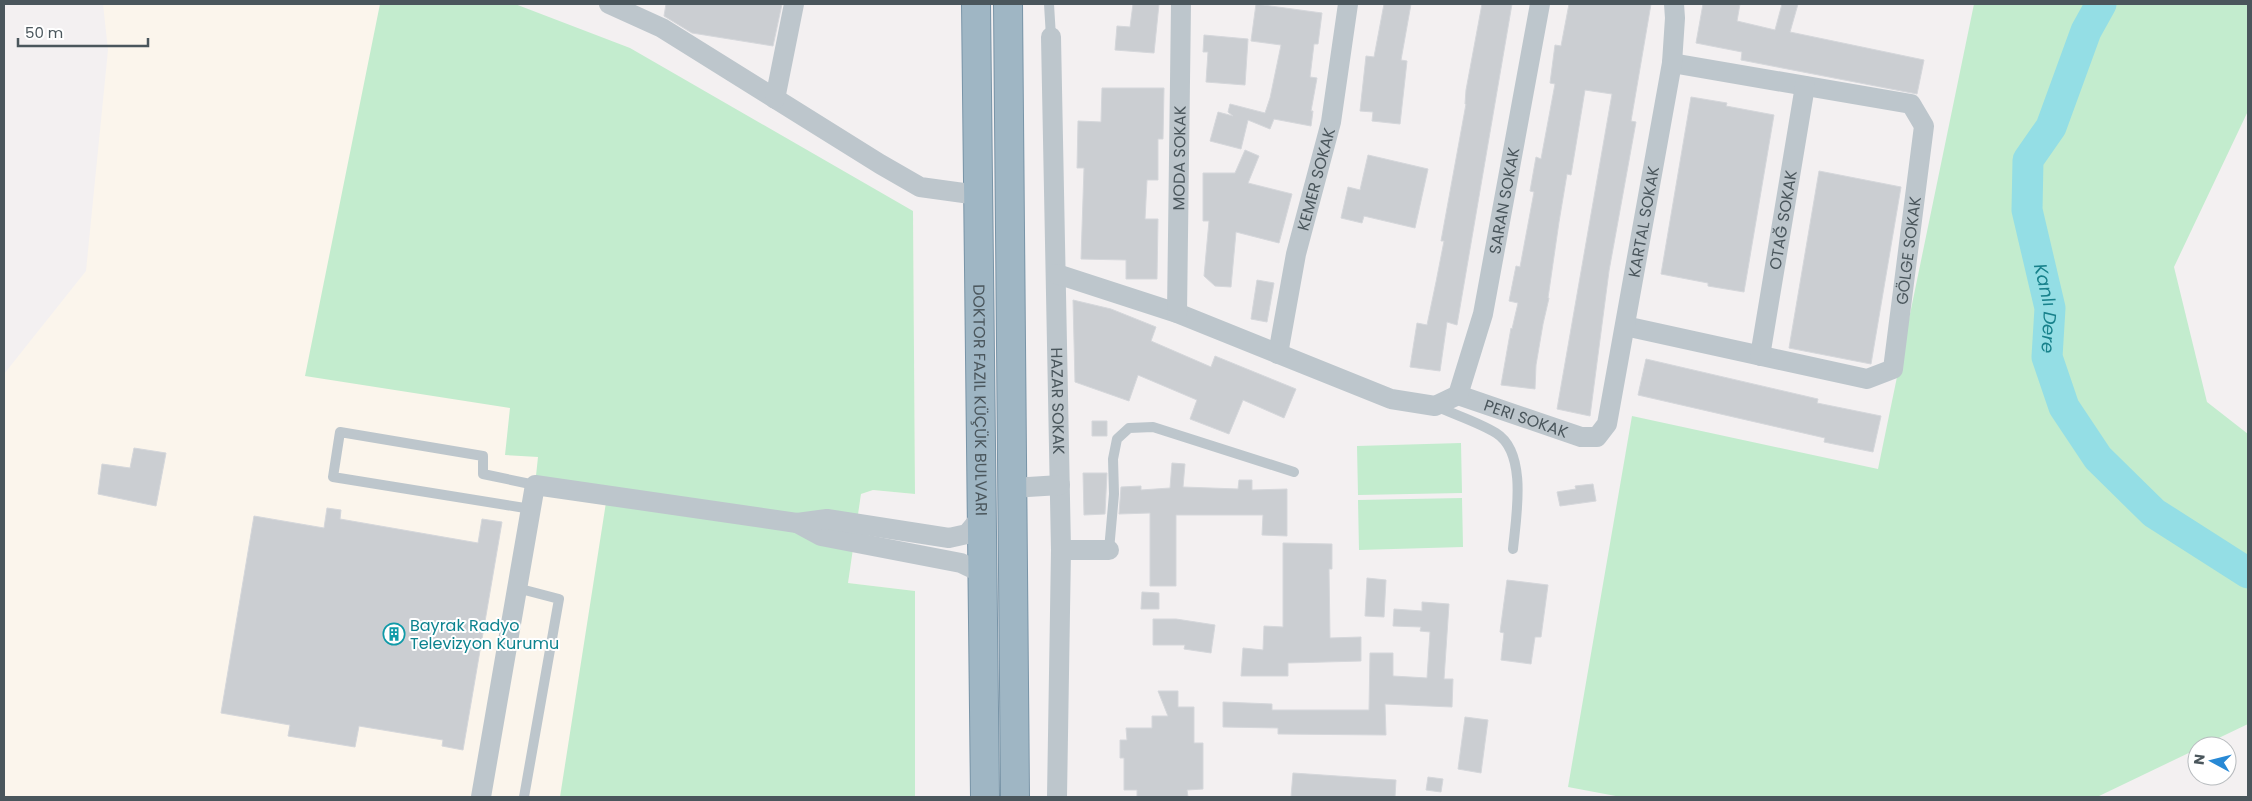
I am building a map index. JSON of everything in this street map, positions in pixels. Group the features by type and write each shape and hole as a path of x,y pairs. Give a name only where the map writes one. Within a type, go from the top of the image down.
{"highway":[{"path":"976,4 985,797"},
{"path":"1008,4 1015,797"}],"street":[{"path":"610,4 662,28 920,187 978,195"},
{"path":"775,99 794,4"},
{"name":"MODA SOKAK","path":"1177,313 1181,4"},
{"name":"KEMER SOKAK","path":"1278,354 1296,254 1331,122 1348,4"},
{"name":"SARAN SOKAK","path":"1458,395 1483,314 1540,4"},
{"name":"KARTAL SOKAK","path":"1597,437 1607,424 1672,63 1676,18 1674,4"},
{"name":"HAZAR SOKAK","path":"1051,37 1061,550 1057,797"},
{"name":"GÖLGE SOKAK","path":"1625,326 1866,379 1893,369 1924,126 1911,104 1672,63"},
{"name":"OTAĞ SOKAK","path":"1760,356 1806,86"},
{"path":"1057,274 1177,313 1391,398 1435,406 1458,395"},
{"name":"PERI SOKAK","path":"1458,395 1581,437 1597,437"},
{"path":"481,797 535,485 797,523 827,519 949,538 967,534 981,517"},
{"path":"1012,488 1060,486"},
{"path":"797,523 821,536 960,563 982,573"},
{"path":"1061,550 1109,550"}],"lane":[{"name":"HAZAR SOKAK","path":"1049,4 1051,37"},
{"path":"1435,406 1497,434 1512,452 1517,472 1514,550"},
{"path":"1109,550 1114,494 1112,459 1117,439 1129,428 1153,427 1294,472"},
{"path":"531,509 333,477 340,432 484,456 483,474 535,485"},
{"path":"517,588 559,599 524,797"}],"shaded area":[{"name":"Bayrak Radyo Televizyon Kurumu","path":"103,4 515,4 913,211 915,494 873,490 861,494 848,583 915,591 915,797 4,797 4,374 86,271 108,50"}],"green space":[{"path":"380,4 515,4 630,48 913,211 915,494 873,490 861,494 848,583 915,591 915,797 560,797 607,496 535,485 538,457 505,455 510,408 305,376"},
{"path":"1974,4 2248,4 2248,111 2174,267 2207,402 2248,434 2248,724 2223,736 2187,736 2187,754 2097,797 1621,797 1568,787 1632,416 1878,469"},
{"path":"1461,443 1462,493 1358,495 1357,446"},
{"path":"1462,498 1463,547 1359,550 1358,500"}],"building":[{"path":"666,4 782,4 773,46 692,33 664,16"},
{"path":"1133,4 1159,4 1154,53 1115,50 1117,26 1130,27"},
{"path":"1256,4 1322,13 1318,44 1314,44 1310,77 1317,78 1311,111 1313,111 1311,126 1274,119 1270,129 1248,120 1241,149 1210,141 1218,112 1233,116 1228,112 1230,104 1265,113 1281,45 1251,41"},
{"path":"1384,4 1411,4 1401,60 1407,61 1400,124 1372,121 1373,112 1360,111 1366,56 1374,57"},
{"path":"1482,4 1512,4 1457,325 1447,322 1440,371 1410,367 1417,323 1427,325 1436,282 1444,241 1441,241"},
{"path":"1569,4 1651,4 1631,121 1636,122 1609,271 1590,416 1557,409 1612,94 1585,90 1571,175 1567,174 1549,298 1536,365 1535,389 1501,385 1511,328 1518,303 1509,301 1516,266 1520,267 1534,192 1530,191 1536,157 1541,159 1555,84 1550,83 1555,45 1561,46"},
{"path":"1703,4 1740,4 1737,21 1775,30 1782,4 1798,4 1790,32 1924,60 1917,94 1741,60 1742,52 1696,43"},
{"path":"1204,35 1248,39 1245,85 1206,82 1208,52 1203,52"},
{"path":"1102,88 1164,88 1163,139 1158,139 1158,180 1147,180 1145,219 1158,219 1157,279 1126,279 1126,260 1081,259 1084,168 1077,168 1078,121 1101,122"},
{"path":"1691,97 1727,103 1726,106 1774,115 1744,292 1708,286 1708,283 1661,274"},
{"path":"1245,150 1259,156 1248,183 1292,194 1279,243 1236,232 1231,287 1215,286 1204,276 1209,221 1203,221 1203,173 1235,173"},
{"path":"1368,155 1428,169 1415,228 1364,216 1362,223 1341,218 1348,187 1360,190"},
{"path":"1819,171 1901,187 1871,364 1789,348"},
{"path":"1257,280 1274,283 1267,322 1251,319"},
{"path":"1073,300 1111,309 1156,327 1151,341 1211,367 1215,356 1296,389 1284,418 1243,400 1229,434 1190,419 1197,400 1138,375 1129,401 1075,382"},
{"path":"1646,359 1818,399 1817,403 1881,416 1873,452 1824,442 1825,438 1638,395"},
{"path":"1092,421 1107,421 1107,436 1092,436"},
{"path":"134,448 166,453 156,506 98,494 102,464 130,468"},
{"path":"1172,463 1185,464 1183,487 1238,489 1239,480 1252,480 1252,490 1287,489 1287,536 1262,535 1263,515 1176,515 1176,586 1150,586 1150,513 1119,514 1121,487 1141,486 1141,490 1170,488"},
{"path":"1083,473 1107,473 1105,514 1084,515"},
{"path":"1593,484 1596,501 1560,506 1557,492 1576,489 1575,486"},
{"name":"Bayrak Radyo Televizyon Kurumu","path":"327,508 341,510 340,519 478,543 482,519 502,522 463,750 442,746 443,740 359,726 355,747 288,736 290,725 221,713 254,516 324,528"},
{"path":"1283,543 1332,544 1332,569 1329,569 1330,638 1361,637 1361,661 1288,663 1288,676 1241,676 1243,648 1263,650 1264,626 1283,627"},
{"path":"1367,578 1386,580 1384,617 1365,616"},
{"path":"1507,580 1548,585 1541,637 1535,637 1531,664 1501,660 1504,633 1500,632"},
{"path":"1142,592 1159,593 1159,609 1141,609"},
{"path":"1422,602 1449,604 1444,679 1453,679 1452,707 1385,704 1386,735 1278,734 1278,728 1223,727 1223,702 1272,704 1272,710 1369,710 1370,653 1393,653 1393,676 1427,678 1430,632 1420,631 1421,627 1393,626 1394,609 1422,611"},
{"path":"1153,619 1176,619 1215,625 1211,653 1184,649 1185,645 1153,645"},
{"path":"1158,691 1178,691 1178,707 1194,707 1194,743 1203,743 1203,789 1187,790 1188,797 1137,797 1137,790 1124,790 1124,758 1120,758 1120,740 1127,740 1126,728 1152,728 1152,716 1168,716"},
{"path":"1465,717 1488,720 1481,773 1458,769"},
{"path":"1293,773 1396,780 1395,797 1291,797"},
{"path":"1428,777 1443,779 1441,792 1426,790"}],"waterway":[{"name":"Kanlı Dere","path":"2101,4 2086,31 2051,127 2028,160 2027,210 2050,308 2047,357 2064,407 2098,458 2154,513 2248,573"}],"place":[{"name":"Bayrak Radyo Televizyon Kurumu","path":"394,634"}]}
